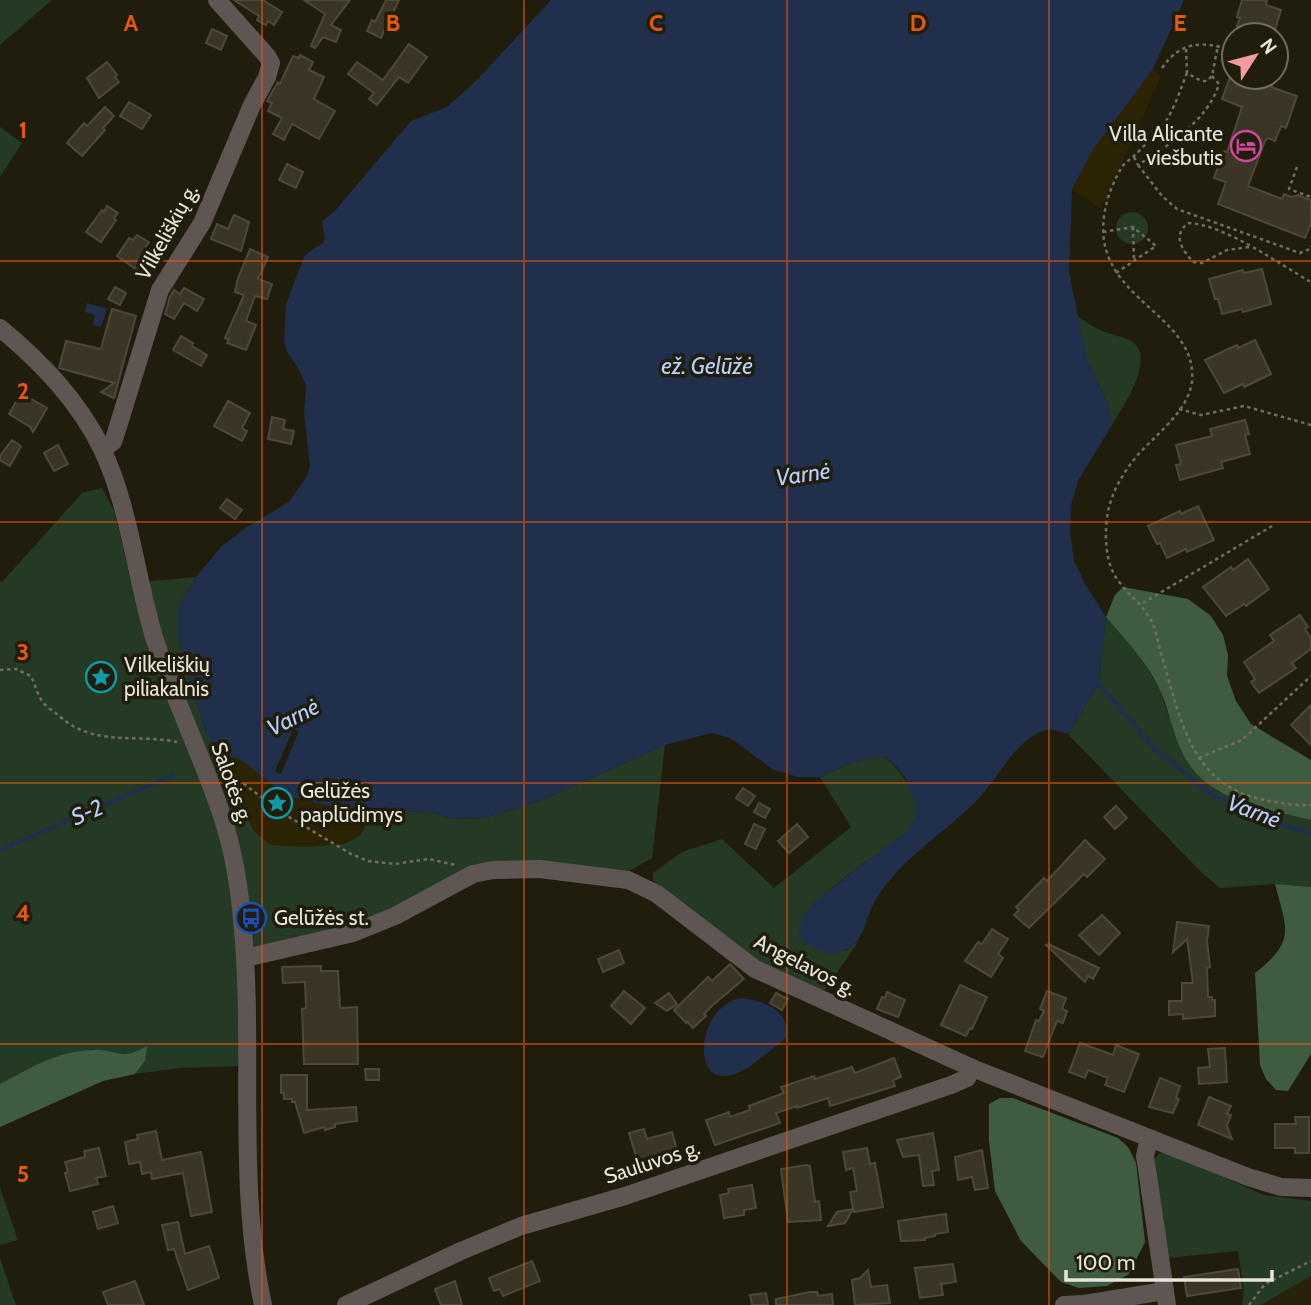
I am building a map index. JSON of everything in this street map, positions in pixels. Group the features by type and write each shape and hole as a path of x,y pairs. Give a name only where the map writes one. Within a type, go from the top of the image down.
{"street":[{"name":"Vilkeliškių g.","path":"102,449 113,442 160,290 202,223 271,63 217,0"},
{"name":"Salotės g.","path":"0,328 37,360 60,385 76,405 102,449 124,516 155,640 232,851 239,890 245,957 251,1206 263,1305"},
{"name":"Angelavos g.","path":"245,957 373,926 473,874 493,870 540,869 628,880 657,894 755,969 972,1068 1270,1184 1311,1188"},
{"name":"Sauluvos g.","path":"346,1305 450,1255 521,1226 625,1196 951,1085 967,1078 972,1068"},
{"path":"1064,1305 1166,1298 1145,1156 1149,1139"}],"path":[{"path":"1162,68 1176,51 1199,43 1218,46 1212,76 1207,81 1201,81 1188,73"},
{"path":"1186,49 1188,73 1166,121 1123,165 1106,205 1103,232 1107,252 1116,273 1126,287 1178,336 1190,362 1192,381 1187,397 1116,485 1108,510 1107,545 1116,579 1142,604 1153,625 1187,737 1198,758 1212,775 1231,789 1264,800 1311,805"},
{"path":"1138,165 1168,145 1202,114 1215,97 1219,84 1212,76"},
{"path":"1133,157 1162,196 1177,209 1300,253 1311,246"},
{"path":"1297,167 1289,189 1311,197"},
{"path":"1249,247 1227,250 1202,263 1193,262 1185,253 1178,237 1181,229 1188,223 1198,223 1230,235 1311,282"},
{"path":"1103,232 1133,227 1156,246 1116,273"},
{"path":"1133,227 1133,261"},
{"path":"1178,409 1200,415 1244,405 1311,425"},
{"path":"1142,604 1272,526"},
{"path":"0,670 16,669 31,676 42,702 61,719 85,733 159,739 195,746"},
{"path":"1198,758 1242,740 1311,676"},
{"path":"215,762 284,814 351,854 368,861 396,864 429,859 462,867"},
{"path":"1250,1305 1265,1284 1311,1261"}],"shaded area":[{"path":"1311,1276 1311,1305 1261,1305"}],"green space":[{"path":"0,0 52,0 0,45"},
{"path":"0,127 22,143 0,177"},
{"path":"1132,212 1143,217 1148,228 1143,239 1132,244 1121,239 1116,228 1121,217"},
{"path":"1076,315 1097,329 1131,341 1141,358 1130,395 1112,425 1108,404 1087,359"},
{"path":"102,488 115,513 131,583 196,577 178,608 178,633 187,673 206,732 241,781 242,796 366,825 365,814 390,810 433,813 452,819 483,818 537,802 665,745 652,858 633,869 614,874 490,863 342,929 237,957 239,1066 180,1068 135,1074 145,1061 92,1049 24,1071 0,1084 0,582 82,493"},
{"path":"1123,587 1188,599 1211,616 1223,635 1228,655 1227,676 1236,701 1251,724 1311,760 1311,820 1239,801 1213,787 1192,768 1179,746 1153,676 1106,617 1115,595"},
{"path":"1106,617 1139,654 1159,688 1169,717 1252,807 1311,820 1311,887 1275,884 1220,888 1199,870 1068,734 1099,684"},
{"path":"883,756 896,767 913,793 916,819 898,839 858,867 812,905 846,951 859,941 824,991 755,961 653,880 653,873 682,852 722,839 774,888 851,827 820,777 855,761"},
{"path":"1275,884 1311,887 1311,1054 1288,1091 1276,1090 1266,1079 1260,1065 1255,973 1277,952 1285,934 1283,913"},
{"path":"147,1046 145,1061 135,1074 103,1081 0,1127 0,1084 21,1072 79,1051 100,1050 130,1054"},
{"path":"1000,1098 1013,1098 1118,1138 1128,1147 1136,1163 1145,1242 1129,1274 1107,1286 1079,1288 1061,1282 1021,1241 995,1191 989,1141 989,1104"},
{"path":"1166,1152 1264,1195 1311,1201 1311,1276 1261,1305 1242,1305 1244,1291 1238,1251 1166,1258 1152,1162 1158,1154"},
{"path":"0,1188 18,1240 0,1245"},
{"path":"0,1258 16,1305 0,1305"}],"sand":[{"path":"1153,69 1161,76 1101,209 1072,189 1092,151"},
{"name":"Gelūžės paplūdimys","path":"221,755 240,759 286,796 365,814 366,825 360,836 344,844 305,847 270,845 254,831 245,812 241,781"}],"water":[{"name":"ež. Gelūžė","path":"551,0 1184,0 1153,69 1092,151 1072,189 1069,273 1087,359 1108,404 1112,425 1078,481 1071,505 1070,532 1074,561 1106,617 1099,684 1068,734 1046,730 1025,742 980,797 896,873 874,903 856,943 844,951 831,953 818,950 807,944 798,934 803,917 812,905 906,832 916,819 916,805 905,777 884,756 855,761 820,777 798,777 774,770 730,738 711,733 665,745 537,802 483,818 452,819 433,813 390,810 365,814 286,796 240,759 221,755 206,732 187,673 178,633 178,608 196,577 221,547 244,529 289,502 307,476 310,465 304,413 306,385 287,352 284,341 286,305 305,255 325,239 322,221 334,212 411,121 447,107 478,79"},
{"path":"87,303 107,309 101,327 93,325 95,315 85,312"},
{"path":"742,998 774,1008 784,1020 787,1036 737,1073 720,1076 709,1068 704,1054 705,1036 712,1019 725,1005"}],"pier":[{"path":"293,729 299,731 281,774 275,771"}],"building":[{"path":"234,0 263,0 282,12 274,25 268,21 266,25 257,20 259,16"},
{"path":"304,0 350,0 331,25 341,30 336,42 323,37 315,48 311,46 325,14"},
{"path":"386,0 399,0 381,38 367,31 372,20 375,22"},
{"path":"1242,0 1267,0 1266,5 1281,10 1278,21 1239,21 1240,18 1237,17"},
{"path":"212,29 227,36 221,50 206,43"},
{"path":"409,44 427,57 408,83 399,77 377,105 369,99 374,93 348,74 357,62 383,80"},
{"path":"300,55 313,62 309,70 324,77 314,99 335,111 319,139 292,124 284,140 273,134 282,118 268,111 272,103 267,101 278,82 280,84 293,56 299,58"},
{"path":"107,62 119,82 99,98 87,78"},
{"name":"Villa Alicante viešbutis","path":"1225,91 1283,91 1297,96 1286,128 1281,126 1275,141 1268,138 1265,141 1248,186 1282,199 1284,194 1311,200 1311,223 1305,238 1218,204 1226,182 1214,178 1224,151 1227,152 1242,107 1222,99"},
{"path":"129,102 151,115 142,129 120,116"},
{"path":"105,107 114,116 82,156 67,143 84,123 87,126"},
{"path":"287,164 303,172 296,188 279,180"},
{"path":"107,206 118,213 101,242 86,232"},
{"path":"234,215 249,222 241,251 211,239 217,224 228,229"},
{"path":"137,235 149,242 145,248 152,253 140,272 117,256 129,238 133,240"},
{"path":"250,249 268,257 258,279 272,284 267,299 255,296 246,321 256,325 246,350 227,343 229,339 225,338 244,295 235,292"},
{"path":"1262,269 1271,304 1243,312 1242,309 1222,314 1209,279 1243,270 1244,273"},
{"path":"115,287 126,293 120,305 108,299"},
{"path":"184,288 204,299 197,311 184,303 174,319 165,314 170,297 174,290 180,294"},
{"path":"112,309 136,316 114,398 101,392 114,383 59,368 66,341 101,349"},
{"path":"181,336 207,355 201,366 173,350"},
{"path":"1255,340 1271,374 1224,393 1205,360"},
{"path":"21,393 47,408 33,432 30,427 9,414"},
{"path":"228,401 250,413 242,428 247,431 242,441 214,426"},
{"path":"272,417 285,420 283,429 294,431 291,444 268,439"},
{"path":"1245,420 1249,434 1245,435 1250,454 1221,462 1223,468 1180,480 1176,465 1181,464 1176,445 1212,436 1210,429"},
{"path":"12,440 21,446 10,466 0,460 0,456"},
{"path":"58,445 68,464 54,471 44,453"},
{"path":"227,499 242,510 235,519 220,508"},
{"path":"1198,506 1214,540 1167,558 1148,526"},
{"path":"1248,559 1269,589 1246,606 1244,604 1226,616 1203,587 1231,567 1233,570"},
{"path":"1300,615 1308,627 1305,629 1311,638 1311,649 1292,663 1296,668 1259,693 1251,682 1255,679 1244,662 1274,641 1270,635"},
{"path":"1311,705 1311,745 1291,725"},
{"path":"743,788 755,796 748,806 736,798"},
{"path":"759,803 770,809 765,818 754,812"},
{"path":"1116,806 1127,818 1115,829 1104,817"},
{"path":"754,824 765,829 756,849 745,844"},
{"path":"797,824 808,837 789,853 778,841"},
{"path":"1085,840 1105,859 1087,877 1084,874 1029,928 1014,915 1019,910 1016,907 1044,878 1047,881"},
{"path":"1102,915 1120,933 1099,955 1079,935"},
{"path":"1177,922 1209,926 1208,997 1215,1000 1215,1016 1183,1019 1183,1014 1169,1015 1169,1001 1182,1001 1182,983 1193,983 1187,939 1173,952"},
{"path":"992,929 1008,939 998,954 1003,958 991,977 965,961 978,942 982,944"},
{"path":"1046,945 1099,968 1093,979 1088,976 1085,982"},
{"path":"619,950 624,963 603,972 598,959"},
{"path":"730,964 744,979 714,1004 693,1028 674,1010 708,977 712,981"},
{"path":"321,966 321,971 338,971 340,1008 357,1007 358,1064 304,1064 302,1009 306,1008 305,982 283,983 282,967"},
{"path":"960,985 987,997 966,1036 941,1025"},
{"path":"624,991 645,1008 631,1024 611,1006"},
{"path":"1047,991 1066,998 1062,1009 1067,1011 1063,1023 1057,1021 1043,1057 1025,1051 1036,1020 1039,1021 1044,1011 1040,1009"},
{"path":"887,992 905,1000 898,1017 877,1009"},
{"path":"669,993 677,1004 667,1011 655,1003"},
{"path":"776,993 788,999 782,1010 770,1003"},
{"path":"1080,1043 1113,1055 1116,1045 1139,1054 1124,1092 1105,1085 1108,1078 1088,1070 1085,1078 1069,1072"},
{"path":"1225,1048 1227,1082 1199,1084 1198,1068 1210,1067 1208,1049"},
{"path":"894,1058 901,1077 893,1080 895,1086 830,1106 828,1098 797,1106 776,1113 780,1123 715,1145 706,1120 729,1112 730,1117 750,1110 749,1106 784,1093 781,1087 814,1076 815,1079 852,1067 855,1073"},
{"path":"365,1069 379,1069 379,1080 366,1080"},
{"path":"281,1075 307,1075 307,1110 356,1107 357,1121 304,1133 295,1102 292,1102 292,1099 284,1099 284,1093 281,1093"},
{"path":"1160,1078 1180,1086 1176,1098 1179,1099 1173,1113 1149,1107"},
{"path":"1209,1097 1231,1106 1227,1114 1231,1115 1227,1126 1232,1139 1198,1125"},
{"path":"1295,1117 1309,1117 1309,1153 1295,1153 1295,1148 1275,1148 1275,1124 1296,1124"},
{"path":"644,1129 647,1139 672,1132 677,1150 638,1163 629,1133"},
{"path":"156,1131 162,1160 201,1152 212,1212 191,1216 183,1173 152,1179 151,1172 142,1174 140,1162 129,1164 125,1142 138,1139 137,1135"},
{"path":"933,1133 939,1170 932,1171 934,1185 923,1186 919,1155 903,1157 897,1140"},
{"path":"99,1148 106,1176 96,1178 98,1184 70,1191 65,1162 85,1157 84,1151"},
{"path":"867,1148 870,1164 875,1163 883,1207 854,1212 850,1192 857,1191 853,1168 846,1170 843,1152"},
{"path":"982,1150 988,1188 975,1190 972,1177 958,1180 955,1157"},
{"path":"810,1166 815,1202 819,1201 821,1220 788,1222 781,1169"},
{"path":"752,1185 756,1208 744,1210 744,1215 724,1218 720,1195 729,1193 728,1189"},
{"path":"113,1206 118,1223 98,1229 93,1212"},
{"path":"853,1209 845,1223 828,1226 837,1212"},
{"path":"946,1214 948,1232 935,1234 925,1240 901,1241 898,1221"},
{"path":"178,1222 185,1254 209,1246 219,1278 188,1290 174,1249 168,1250 162,1225"},
{"path":"532,1261 540,1281 503,1296 500,1289 494,1291 489,1278"},
{"path":"953,1264 956,1282 941,1284 943,1295 920,1298 915,1268"},
{"path":"1238,1269 1241,1288 1187,1296 1184,1277"},
{"path":"868,1270 871,1287 887,1285 890,1303 855,1305 852,1280 860,1278"},
{"path":"135,1281 144,1305 108,1305 103,1292"},
{"path":"455,1281 462,1305 441,1305 435,1289"},
{"path":"817,1292 818,1296 832,1294 833,1305 776,1305 776,1299"},
{"path":"766,1293 768,1305 752,1305 750,1295"}],"waterway":[{"name":"Varnė","path":"1097,682 1156,750 1211,794 1287,826 1311,833"},
{"name":"S-2","path":"0,850 173,775"}],"place":[{"name":"Villa Alicante viešbutis","path":"1246,146"},
{"name":"Vilkeliškių piliakalnis","path":"101,677"},
{"name":"Gelūžės paplūdimys","path":"277,803"},
{"name":"Gelūžės st.","path":"251,918"}]}
